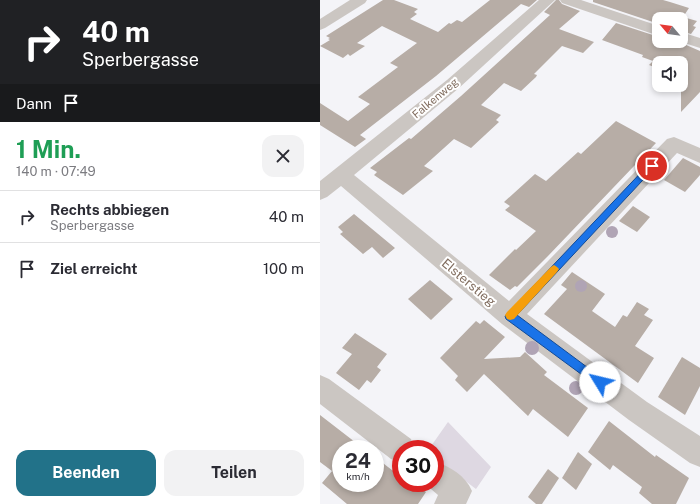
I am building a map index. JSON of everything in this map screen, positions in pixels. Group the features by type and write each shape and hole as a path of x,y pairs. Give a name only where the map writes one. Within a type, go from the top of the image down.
{"street":[{"path":"320,25 360,0"},
{"name":"Falkenweg","path":"320,192 453,84 548,0"},
{"path":"568,0 652,29"},
{"path":"688,39 700,43"},
{"path":"510,316 674,144 700,156"},
{"name":"Elsterstieg","path":"341,175 510,316 638,411 700,453"},
{"path":"320,388 392,442"},
{"path":"444,482 457,491 449,504"}],"shaded area":[{"path":"448,422 491,467 476,489 444,465 444,440 435,440"}],"building":[{"path":"383,0 394,0 418,9 414,12 417,14 410,19 438,32 449,23 451,24 457,20 462,22 490,0 537,0 529,7 521,4 436,76 360,135 366,139 355,147 320,125 320,103 348,121 370,104 358,97 398,67 390,63 417,43 382,26 357,43 365,46 350,56 348,54 343,58 320,46 330,40 328,39 330,38 326,36"},
{"path":"556,0 559,0 562,4 580,11 559,29 594,42 583,53 562,46 534,74 537,75 536,77 521,91 504,83 481,105 501,115 496,120 499,122 471,148 454,139 424,166 433,171 403,195 374,175 377,172 370,168 409,138 411,139 461,96 550,15 544,12"},
{"path":"593,0 663,0 689,8 686,12 652,12 652,22 593,2"},
{"path":"688,18 697,21 693,26 696,27 691,34 688,33"},
{"path":"616,23 652,35 652,48 688,48 688,46 700,51 700,92 681,112 681,92 688,92 688,56 652,56 652,61 642,57 643,55 602,40"},
{"path":"616,121 656,143 517,287 515,286 510,290 489,275 515,249 516,250 536,231 505,210 510,206 504,202 535,174 546,181 578,152 581,154"},
{"path":"683,158 700,167 700,175 685,192 664,180"},
{"path":"633,206 650,217 637,232 619,221"},
{"path":"354,214 395,248 383,258 372,247 363,254 340,234 343,232 338,227"},
{"path":"572,272 605,294 592,311 615,327 623,315 627,317 637,302 649,309 644,315 653,320 635,346 654,358 638,383 544,314 567,289 561,285"},
{"path":"430,280 453,299 431,320 408,299"},
{"path":"484,320 505,337 484,359 520,357 525,352 547,372 544,375 588,408 568,437 533,409 528,416 484,374 467,392 455,380 458,376 440,358 476,321 480,324"},
{"path":"355,333 387,354 377,367 381,370 371,383 367,380 359,390 336,373 352,354 342,348"},
{"path":"682,357 700,368 700,386 685,415 658,397"},
{"path":"320,415 352,440 332,440 332,471 320,462"},
{"path":"609,421 655,457 656,455 689,478 676,504 652,504 639,493 642,487 613,465 610,470 588,452"},
{"path":"578,452 592,464 576,490 562,478"},
{"path":"384,464 392,470 392,492 426,492 418,504 347,504 333,492 384,492"},
{"path":"548,469 559,478 542,504 536,504 528,497"},
{"path":"332,471 332,491 322,483"}],"slow traffic":[{"path":"510,315 554,269"}],"route":[{"path":"600,382 510,316 652,166"}]}
